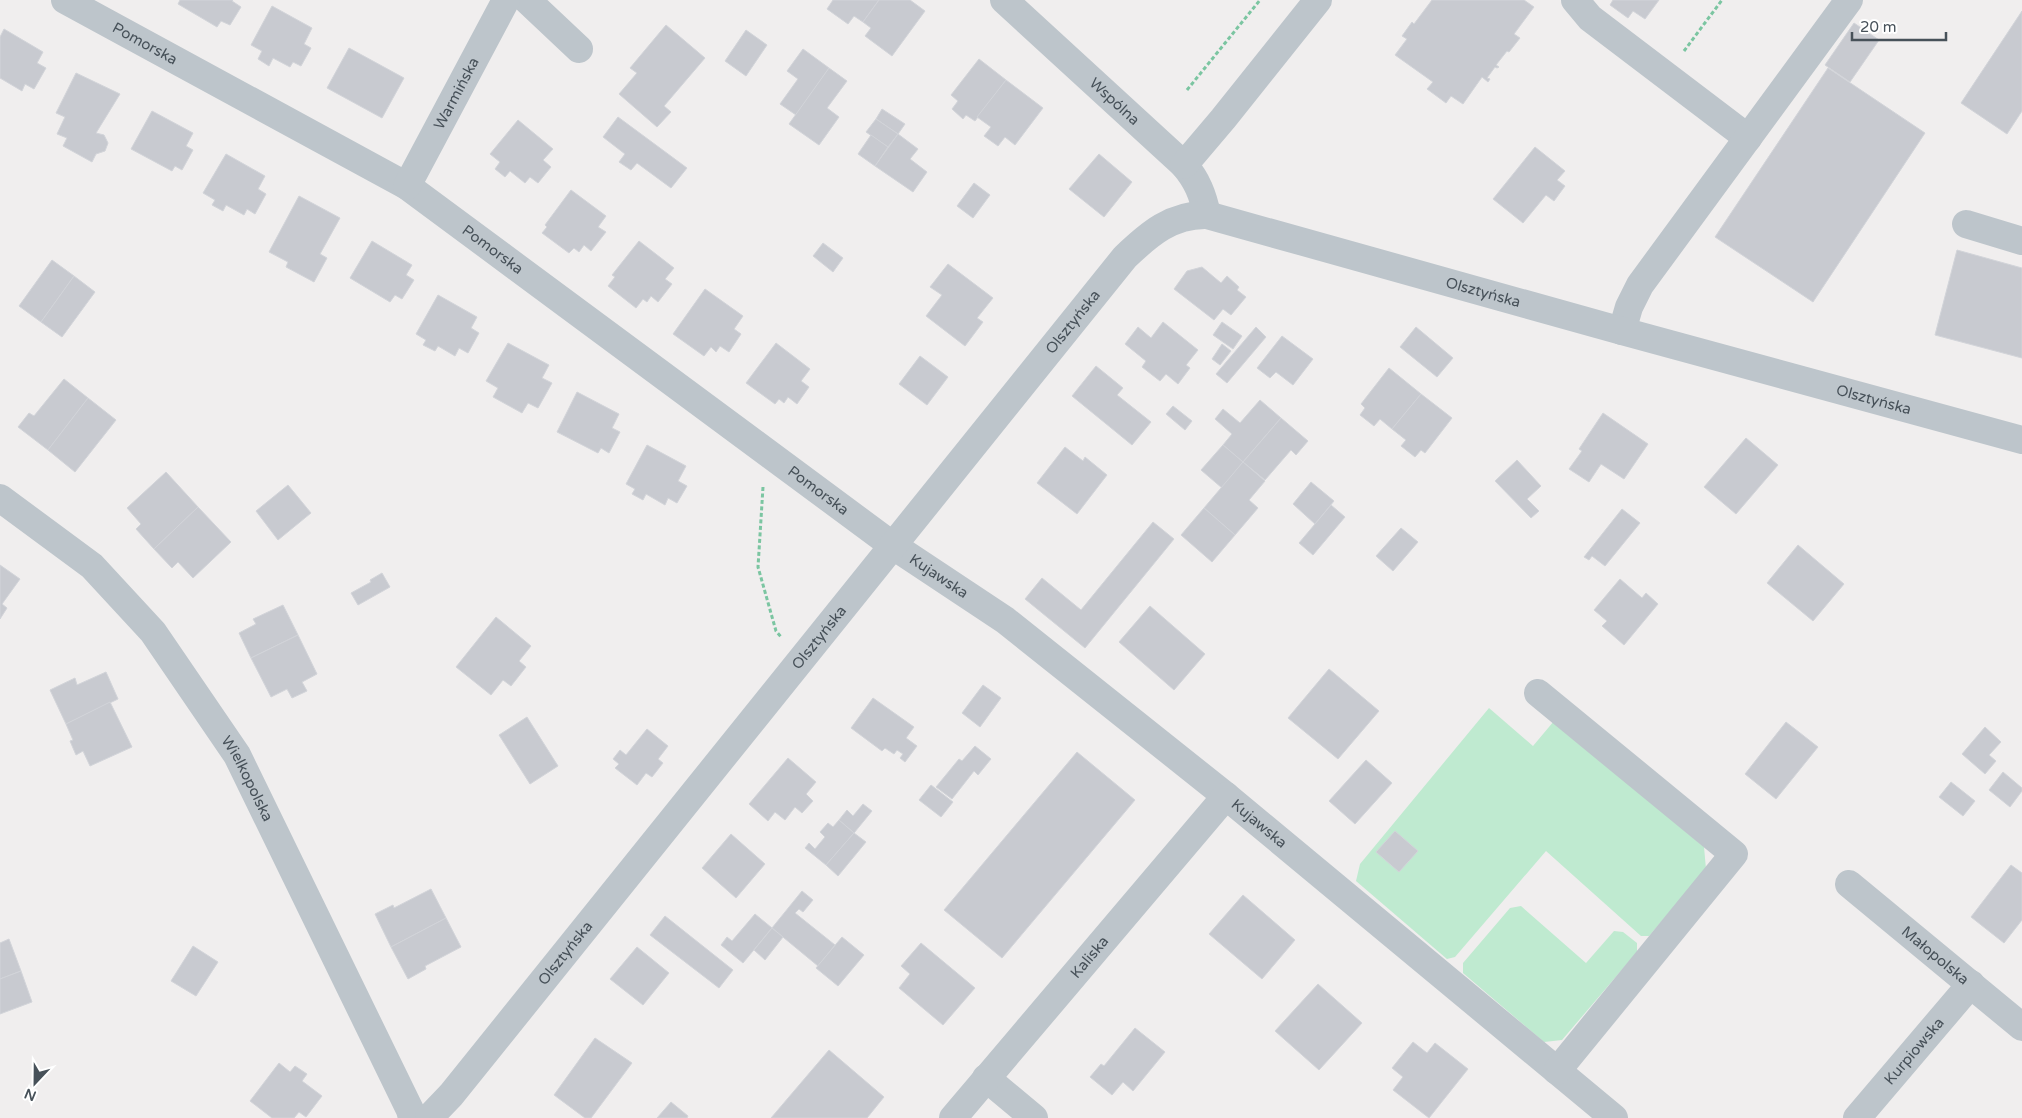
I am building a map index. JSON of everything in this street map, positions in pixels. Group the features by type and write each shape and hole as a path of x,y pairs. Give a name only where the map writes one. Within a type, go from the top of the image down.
{"street":[{"name":"Pomorska","path":"65,0 407,186 892,545"},
{"name":"Warmińska","path":"407,186 506,0"},
{"path":"527,0 579,49"},
{"name":"Wspólna","path":"1004,0 1184,165 1202,192 1208,215"},
{"path":"1184,165 1318,0"},
{"path":"1575,0 1590,18 1748,138"},
{"path":"1622,331 1629,307 1640,286 1849,0"},
{"name":"Olsztyńska","path":"429,1118 451,1095 1125,257 1154,230 1173,221 1193,215 1208,215 1622,331 2022,440"},
{"path":"1966,224 2022,241"},
{"name":"Wielkopolska","path":"0,498 92,566 153,632 238,755 406,1101 412,1118"},
{"name":"Kujawska","path":"892,545 1005,620 1226,796 1614,1118"},
{"path":"1538,693 1734,854 1557,1071"},
{"name":"Kaliska","path":"953,1118 1226,796"},
{"name":"Małopolska","path":"1849,884 2022,1027"},
{"name":"Kurpiowska","path":"1857,1118 1971,984"},
{"path":"986,1078 1034,1118"}],"path":[{"path":"1187,90 1260,0"},
{"path":"1666,76 1722,0"},
{"path":"763,484 758,568 776,631 786,642"}],"green space":[{"path":"1489,708 1533,746 1554,721 1704,847 1706,869 1649,936 1641,936 1546,851 1455,957 1447,959 1356,881 1360,864"},
{"path":"1521,906 1586,963 1614,931 1623,932 1637,943 1637,952 1562,1040 1544,1042 1463,973 1463,963 1510,908"}],"building":[{"path":"180,0 233,0 241,7 230,25 221,21 217,27 178,4"},
{"path":"833,0 879,0 863,22 854,16 848,24 827,9"},
{"path":"879,0 910,0 925,11 892,56 865,36 871,28 863,22"},
{"path":"1432,0 1524,0 1534,7 1514,34 1520,38 1496,65 1499,67 1495,67 1487,78 1490,79 1488,82 1482,77 1463,104 1451,96 1446,103 1427,89 1433,82 1395,55 1407,39 1402,36 1412,22 1414,24"},
{"path":"1613,0 1659,0 1645,19 1633,11 1628,18 1610,5"},
{"path":"272,6 312,28 304,44 311,48 301,66 293,62 290,67 273,58 269,66 258,59 262,51 251,45"},
{"path":"2022,11 2022,111 2007,134 1961,103"},
{"path":"1854,23 1879,40 1850,82 1825,65"},
{"path":"666,25 705,58 664,106 671,112 657,127 619,94 637,73 630,68"},
{"path":"4,29 43,52 37,63 46,68 34,89 25,84 22,91 0,78 0,37"},
{"path":"746,30 767,45 746,76 725,61"},
{"path":"349,48 404,78 382,118 327,88"},
{"path":"803,49 829,68 796,115 780,104 798,79 787,71"},
{"path":"979,59 1006,80 975,121 966,115 963,119 952,109 958,101 951,95"},
{"path":"829,68 847,81 827,108 839,117 819,145 789,124"},
{"path":"1828,68 1925,133 1813,302 1715,237"},
{"path":"76,73 120,94 96,133 104,135 108,143 105,151 96,154 92,162 63,146 67,138 57,134 65,117 56,113"},
{"path":"1006,80 1043,108 1015,145 1005,137 998,146 984,136 991,127 977,117"},
{"path":"882,109 905,124 898,134 876,119"},
{"path":"152,111 193,133 186,146 193,150 182,170 175,166 172,171 131,149"},
{"path":"618,117 687,168 671,188 637,163 631,170 619,162 625,154 603,137"},
{"path":"876,119 898,134 888,147 866,132"},
{"path":"518,120 553,149 543,160 551,167 538,183 530,177 525,183 510,171 505,177 495,169 500,162 490,154"},
{"path":"898,134 918,149 910,159 927,172 913,192 875,166"},
{"path":"871,135 888,147 875,166 858,154"},
{"path":"1535,147 1565,171 1557,180 1565,186 1554,201 1546,195 1523,223 1493,199"},
{"path":"226,154 265,176 258,189 266,194 255,214 247,209 244,215 226,205 223,211 212,205 215,200 203,193"},
{"path":"1099,154 1132,182 1104,217 1069,189"},
{"path":"974,183 990,195 973,218 957,206"},
{"path":"571,190 606,216 598,227 606,232 591,251 584,245 579,252 574,248 569,253 542,233 547,227 545,225"},
{"path":"299,196 340,218 320,254 327,258 314,282 286,267 288,262 269,252"},
{"path":"372,241 412,265 406,275 414,280 402,299 395,295 390,302 350,278"},
{"path":"639,241 674,268 665,279 672,284 658,302 651,296 647,302 643,299 636,308 608,286 615,277 612,275"},
{"path":"823,243 843,258 833,272 813,256"},
{"path":"1957,250 2022,268 2022,358 1935,335"},
{"path":"52,260 74,276 41,322 19,306"},
{"path":"948,264 993,298 977,318 983,322 965,346 926,316 942,295 930,287"},
{"path":"1202,267 1221,283 1227,276 1239,287 1237,290 1246,297 1231,315 1223,309 1214,320 1174,289 1187,271"},
{"path":"74,276 95,292 62,337 41,322"},
{"path":"705,289 743,316 734,329 741,334 729,352 720,346 716,352 711,347 704,356 673,334"},
{"path":"438,295 477,317 471,328 479,333 468,353 459,348 455,356 438,346 435,351 423,345 426,340 416,334"},
{"path":"1163,322 1198,350 1186,365 1190,368 1178,384 1166,374 1160,381 1142,367 1146,361 1125,344 1138,327 1151,338"},
{"path":"1222,322 1242,336 1233,349 1213,335"},
{"path":"1256,327 1266,337 1227,383 1216,374"},
{"path":"1416,327 1453,358 1437,377 1400,347"},
{"path":"1282,336 1313,359 1293,385 1276,372 1270,378 1257,368"},
{"path":"508,343 549,365 542,378 552,383 538,408 528,403 522,413 493,397 498,388 486,381"},
{"path":"776,343 810,369 801,381 809,387 797,404 788,397 784,403 779,399 775,404 746,383"},
{"path":"1222,344 1231,351 1220,365 1212,359"},
{"path":"920,356 948,377 927,405 899,384"},
{"path":"1096,366 1123,388 1117,395 1151,422 1132,445 1072,396"},
{"path":"1389,368 1421,394 1392,429 1380,419 1374,426 1360,415 1365,408 1361,404"},
{"path":"64,379 88,398 48,450 18,427 29,413 34,416"},
{"path":"577,392 619,414 612,428 620,432 609,453 601,448 598,453 557,432"},
{"path":"1421,394 1452,418 1425,453 1421,450 1415,457 1401,446 1406,440 1392,429"},
{"path":"88,398 116,420 75,472 48,450"},
{"path":"1260,400 1281,418 1243,462 1223,445 1232,434 1215,419 1223,409 1240,423"},
{"path":"1173,406 1192,421 1185,430 1166,414"},
{"path":"1603,413 1648,444 1624,479 1601,464 1589,482 1569,469 1582,451 1579,449"},
{"path":"1281,418 1308,441 1296,455 1291,450 1265,480 1243,462"},
{"path":"1746,438 1778,465 1736,514 1704,487"},
{"path":"647,445 686,466 678,481 687,486 677,503 668,498 665,505 646,494 643,500 632,494 635,489 626,484"},
{"path":"1223,445 1243,462 1222,488 1201,470"},
{"path":"1065,447 1083,461 1085,457 1107,475 1077,514 1037,483"},
{"path":"1517,460 1541,486 1527,499 1539,511 1531,518 1495,481"},
{"path":"1243,462 1265,481 1249,500 1258,508 1235,535 1204,508"},
{"path":"166,472 198,507 154,549 136,529 141,524 127,508"},
{"path":"1311,482 1334,501 1315,524 1293,504"},
{"path":"288,485 311,513 278,540 256,511"},
{"path":"1331,505 1345,517 1313,555 1299,543"},
{"path":"198,507 231,542 193,578 178,562 172,568 154,549"},
{"path":"1204,508 1235,535 1212,562 1181,535"},
{"path":"1622,509 1640,523 1605,566 1592,556 1589,560 1584,557"},
{"path":"1153,522 1174,539 1085,648 1025,599 1042,578 1081,610"},
{"path":"1401,528 1418,542 1393,571 1376,556"},
{"path":"1798,545 1844,584 1813,621 1767,583"},
{"path":"0,565 20,579 2,604 7,608 0,619"},
{"path":"382,573 390,587 358,605 351,593 371,582 370,580"},
{"path":"1620,579 1642,598 1646,593 1658,604 1624,645 1602,626 1607,621 1594,610"},
{"path":"283,605 298,635 251,658 239,633 256,624 253,619"},
{"path":"1150,606 1205,654 1174,690 1119,642"},
{"path":"496,617 531,646 519,661 526,667 511,686 503,680 491,695 456,667"},
{"path":"298,635 317,674 302,682 307,691 292,698 287,689 271,697 251,658"},
{"path":"1329,669 1379,711 1338,759 1288,718"},
{"path":"106,672 118,699 66,724 50,690 75,678 77,685"},
{"path":"983,685 1001,698 980,727 962,713"},
{"path":"873,698 914,727 906,738 917,746 905,762 900,758 903,754 897,750 894,754 885,748 882,751 851,728"},
{"path":"110,702 132,747 90,766 83,751 76,755 70,741 73,740 66,724"},
{"path":"527,717 558,766 530,784 499,735"},
{"path":"1786,722 1818,747 1776,799 1745,774"},
{"path":"1985,727 2001,742 1989,755 1996,761 1985,774 1962,754"},
{"path":"647,729 668,746 658,759 663,763 652,777 646,773 637,785 615,768 619,764 613,759 620,750 626,755"},
{"path":"975,746 991,759 978,775 974,771 952,799 936,787 959,759 962,761"},
{"path":"1077,752 1135,800 1002,958 944,910"},
{"path":"788,758 816,782 806,794 813,801 802,813 795,807 785,820 775,812 768,821 749,804"},
{"path":"1366,760 1392,783 1355,824 1329,801"},
{"path":"2003,772 2022,788 2022,791 2010,807 1989,790"},
{"path":"1951,782 1975,801 1963,816 1939,797"},
{"path":"931,785 953,802 941,817 919,800"},
{"path":"863,804 872,811 854,833 839,820 847,810 853,816"},
{"path":"839,820 854,833 826,865 805,848 809,843 815,849 825,837 820,832 828,823 833,827"},
{"path":"1395,831 1418,851 1399,872 1376,852"},
{"path":"854,833 866,842 838,876 826,865"},
{"path":"731,834 765,864 736,898 702,868"},
{"path":"2011,865 2022,873 2022,920 2004,943 1971,917"},
{"path":"431,889 446,918 391,947 375,914 393,905 394,908"},
{"path":"802,891 813,900 803,912 799,909 795,913 835,945 818,966 772,928"},
{"path":"1243,895 1295,940 1262,979 1209,934"},
{"path":"755,914 772,928 743,963 721,945 727,937 732,941"},
{"path":"665,916 733,970 719,988 650,935"},
{"path":"446,918 461,947 425,966 426,969 408,979 391,947"},
{"path":"772,928 783,937 765,960 754,950"},
{"path":"842,937 864,955 838,986 816,968"},
{"path":"9,939 21,971 0,979 0,943"},
{"path":"921,943 975,988 943,1025 899,988 910,974 901,966"},
{"path":"193,946 218,962 196,996 171,981"},
{"path":"637,947 669,973 643,1005 610,979"},
{"path":"21,971 32,1002 0,1014 0,979"},
{"path":"1318,984 1362,1023 1319,1070 1275,1031"},
{"path":"1135,1028 1165,1052 1133,1091 1123,1082 1112,1095 1090,1077 1101,1064 1104,1066"},
{"path":"595,1038 632,1063 591,1118 585,1118 554,1095"},
{"path":"1413,1042 1427,1053 1435,1043 1468,1069 1429,1118 1393,1090 1403,1077 1392,1068"},
{"path":"829,1050 884,1097 867,1118 771,1118"},
{"path":"279,1063 290,1072 295,1066 307,1074 302,1081 322,1096 306,1117 299,1112 294,1118 272,1118 250,1101"},
{"path":"671,1102 688,1116 687,1118 657,1118"}]}
